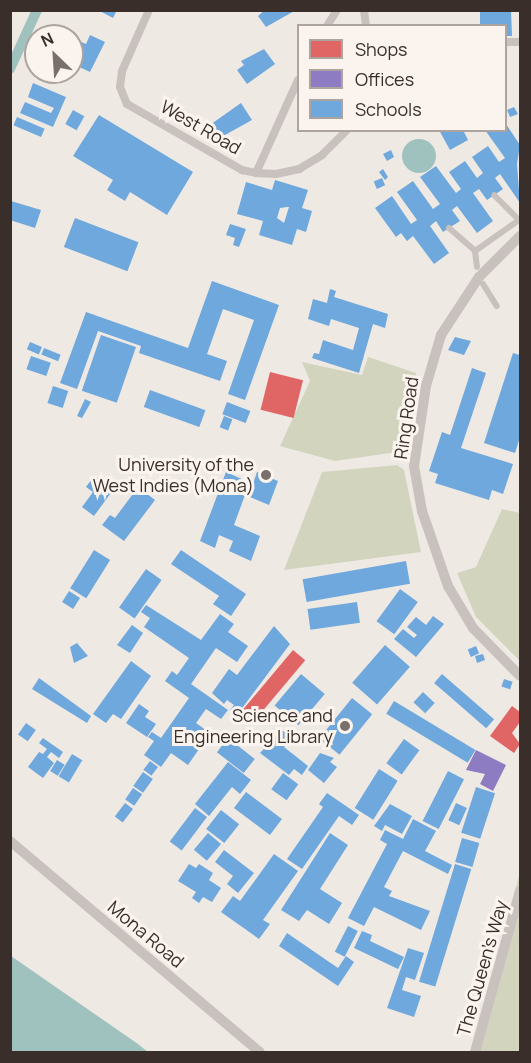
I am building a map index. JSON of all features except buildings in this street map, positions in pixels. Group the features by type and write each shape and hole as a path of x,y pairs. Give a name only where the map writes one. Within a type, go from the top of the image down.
{"street":[{"name":"West Road","path":"149,10 122,71 120,87 128,104 242,170 256,173 276,174 299,169 322,155 345,132"},
{"path":"328,24 337,10"},
{"path":"256,173 297,82"},
{"path":"475,251 519,219 494,195"},
{"path":"449,228 475,251 477,267"},
{"name":"Ring Road","path":"520,236 479,277 441,335 423,397 414,466 422,511 448,586 473,628 520,676"},
{"path":"483,284 497,306"},
{"name":"Mona Road","path":"10,841 260,1053"},
{"name":"The Queen's Way","path":"475,1053 520,891"}],"green space":[{"path":"368,357 416,373 404,451 335,461 280,446 310,381 302,362 362,375"},
{"path":"397,465 404,470 421,552 284,570 322,472"},
{"path":"502,509 520,513 520,661 476,617 457,573 476,567"},
{"path":"520,872 520,1052 473,1052"}],"water":[{"path":"419,139 431,144 436,156 431,168 419,173 407,168 402,156 407,144"},
{"path":"11,956 138,1044 148,1052 11,1052"}],"waterway":[{"path":"10,69 37,10"}],"place":[{"name":"University of the West Indies (Mona)","path":"266,475"},
{"name":"Science and Engineering Library","path":"345,726"}]}
